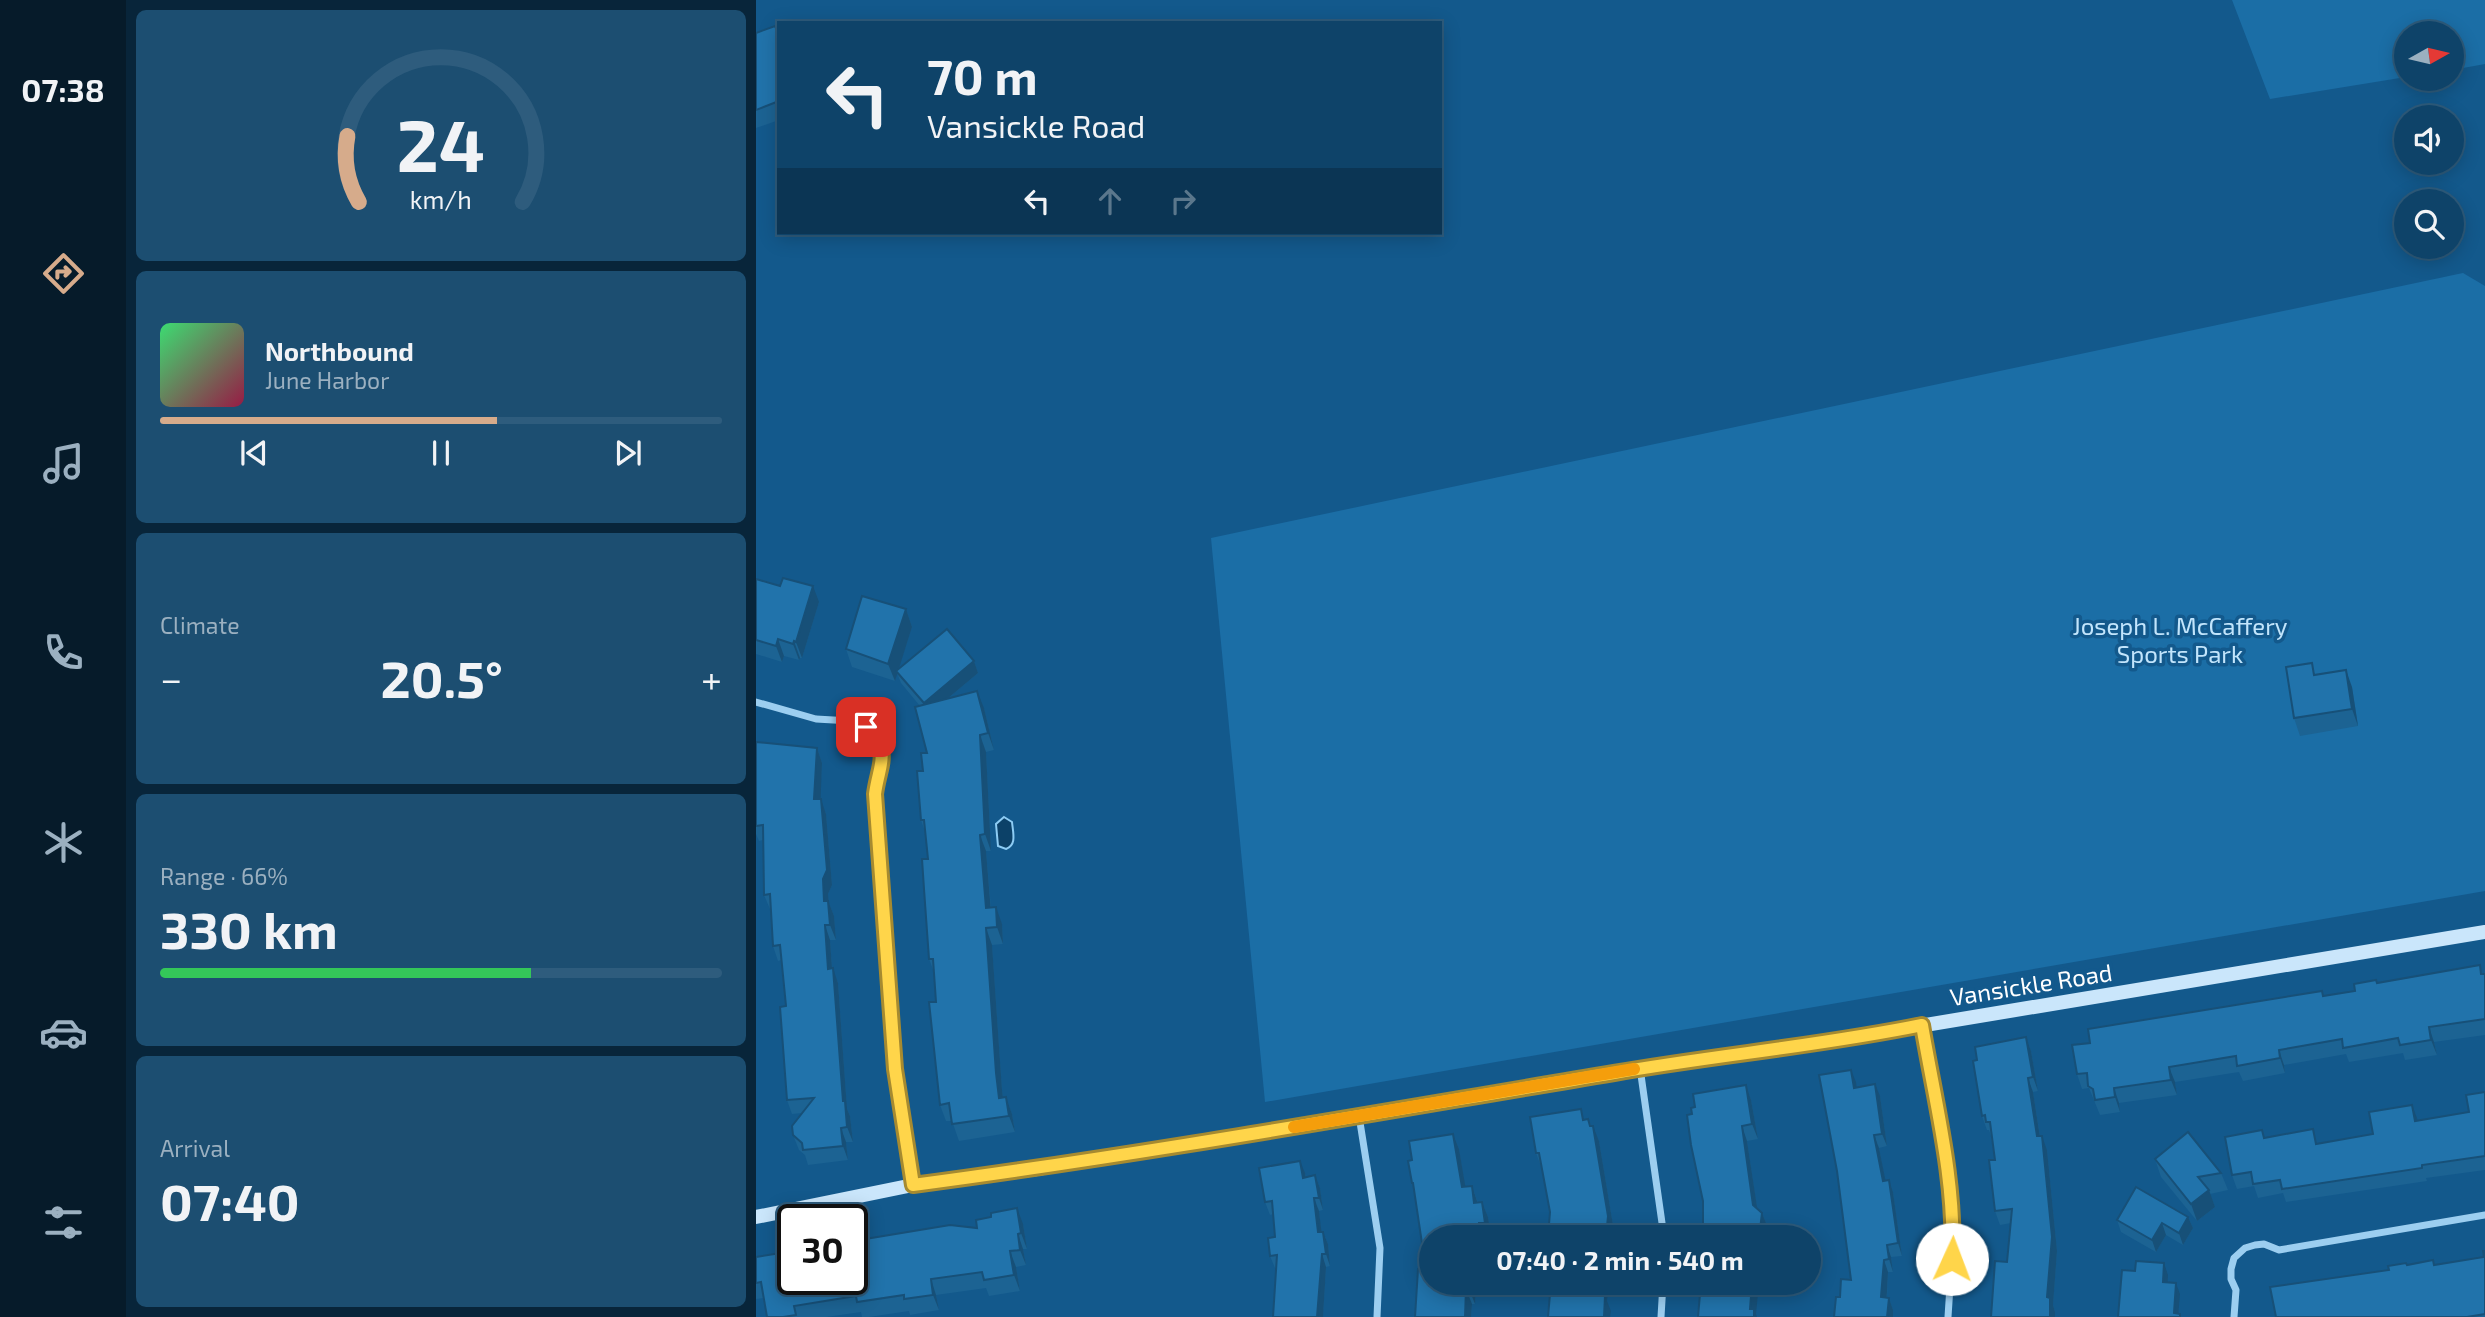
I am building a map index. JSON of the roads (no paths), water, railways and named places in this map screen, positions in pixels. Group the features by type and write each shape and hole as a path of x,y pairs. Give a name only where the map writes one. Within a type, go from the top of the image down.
{"street":[{"path":"756,702 816,719 859,723 877,739 884,754 875,794 895,1069 913,1185"},
{"name":"Vansickle Road","path":"756,1217 913,1185 1037,1169 1640,1068 1798,1046 2485,932"},
{"path":"1922,1025 1954,1225 1948,1317"},
{"path":"1640,1068 1662,1225"},
{"path":"1359,1116 1380,1248 1377,1317"},
{"path":"2234,1317 2236,1290 2231,1279 2231,1269 2234,1258 2245,1248 2264,1244 2279,1250 2485,1215"},
{"path":"1661,1317 1662,1295"}],"park label":[{"name":"Joseph L. McCaffery Sports Park","path":"2180,639"}]}
